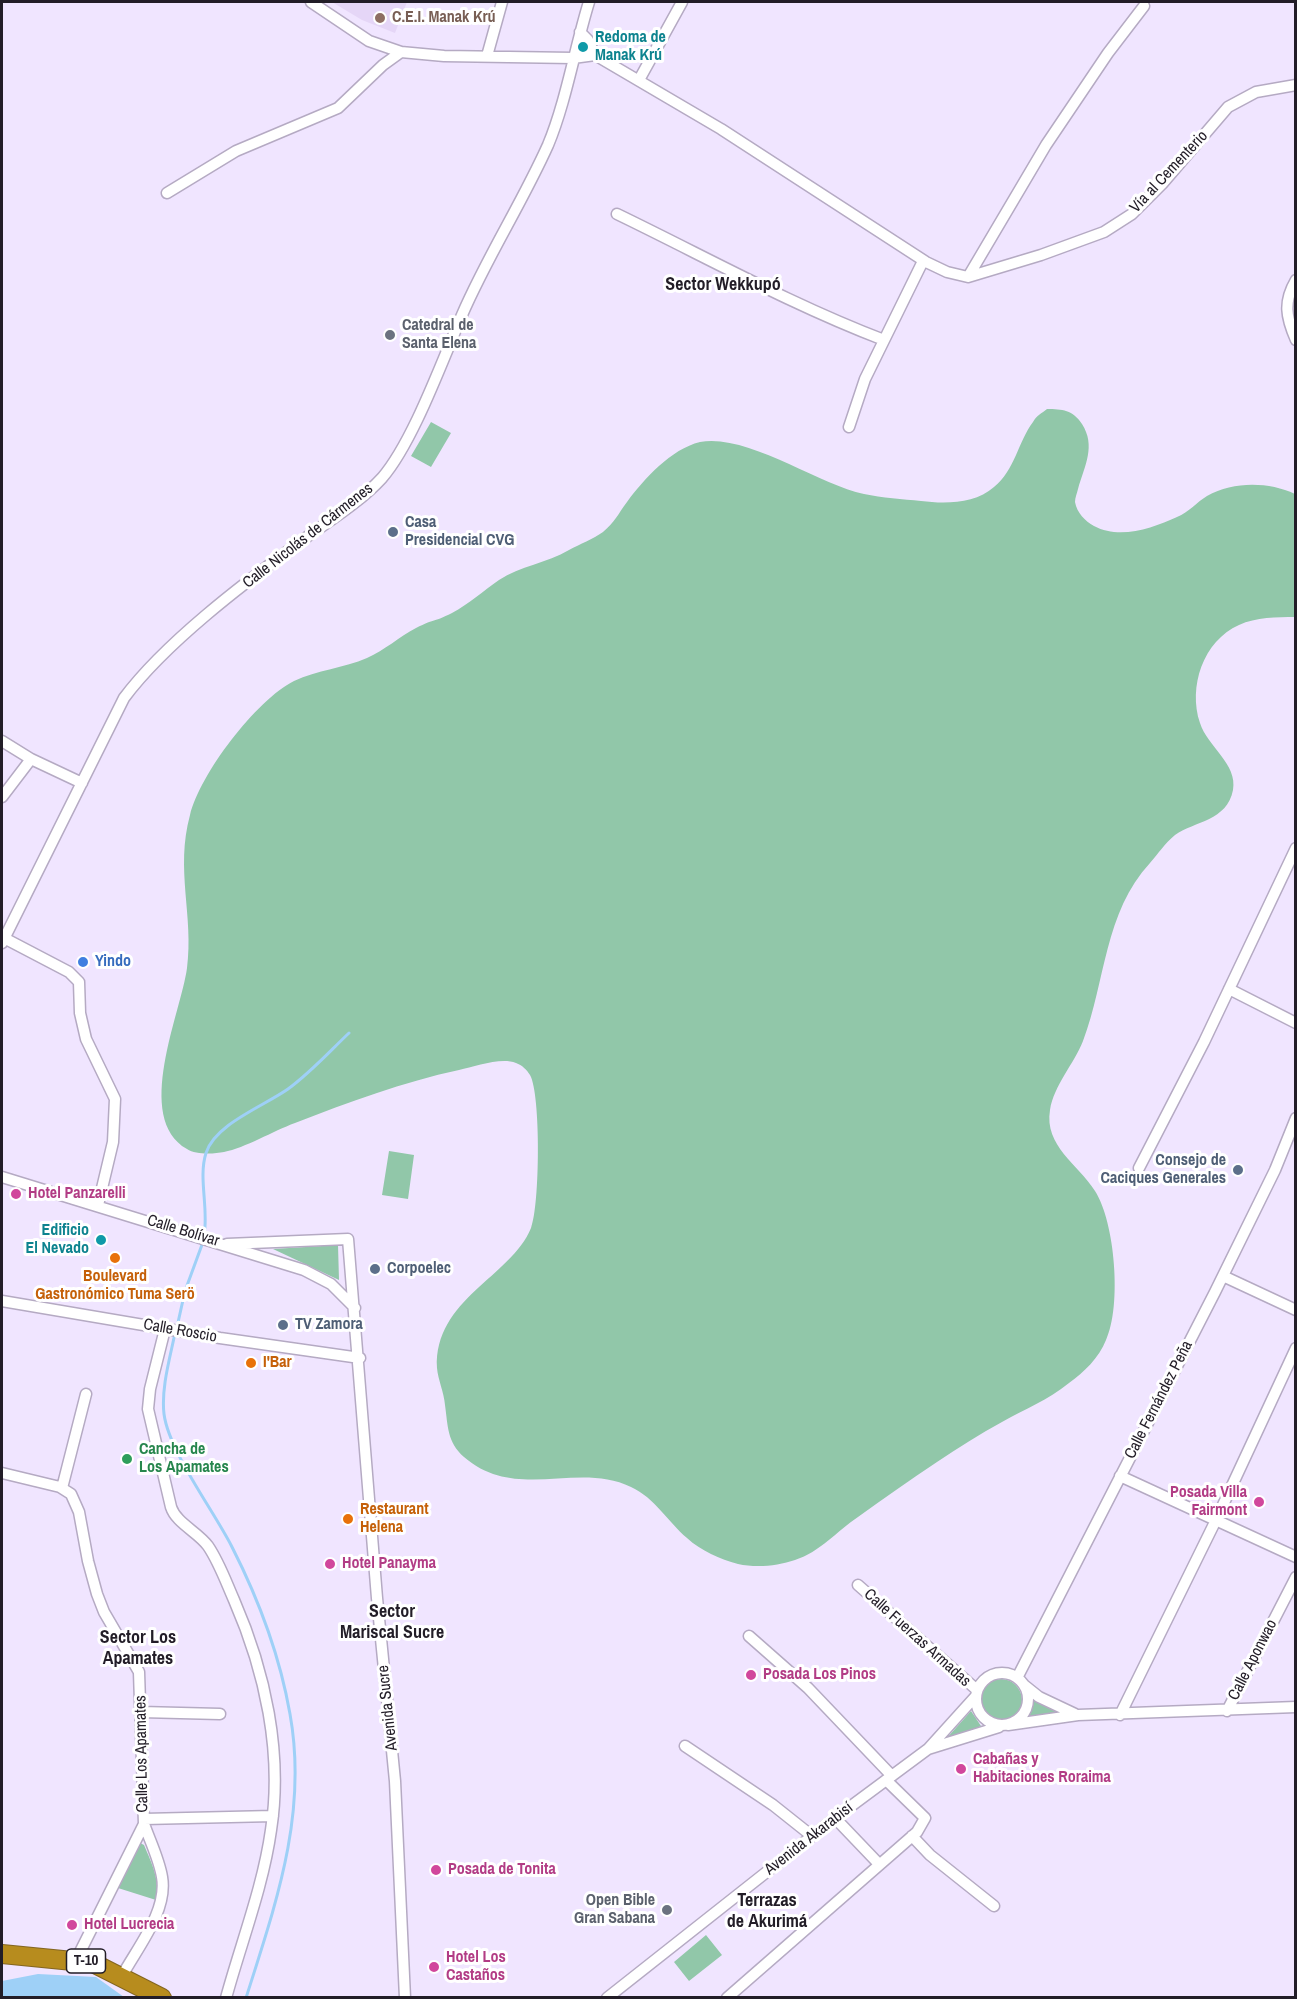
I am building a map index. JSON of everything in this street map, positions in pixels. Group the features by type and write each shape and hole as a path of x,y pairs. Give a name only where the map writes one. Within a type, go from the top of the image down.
{"highway":[{"name":"T-10","path":"2,1954 93,1963 160,1997"}],"street":[{"path":"311,2 369,41 401,52 573,58 595,55"},
{"path":"487,56 502,2"},
{"name":"Calle Nicolás de Cármenes","path":"3,941 124,698 161,656 278,559 372,488 393,461 419,411 469,299 547,146 589,2"},
{"path":"639,80 682,2"},
{"path":"580,32 588,40 595,55 721,129 923,261 947,272 968,277 1046,145 1101,63 1144,6"},
{"path":"167,193 236,151 338,108 382,65 401,52"},
{"name":"Vía al Cementerio","path":"968,277 1041,255 1114,227 1162,184 1228,107 1256,93 1296,85"},
{"path":"617,214 745,279 832,320 884,340"},
{"path":"849,427 865,379 923,261"},
{"path":"1296,280 1286,306 1286,316 1296,340"},
{"path":"2,741 31,759 82,783"},
{"path":"2,797 31,759"},
{"path":"1139,1168 1296,849"},
{"path":"3,941 69,972 78,982 80,1013 86,1039 115,1099 113,1142 98,1205"},
{"path":"1229,989 1296,1023"},
{"name":"Calle Fernández Peña","path":"1020,1681 1120,1476 1275,1170 1296,1118"},
{"name":"Calle Bolívar","path":"2,1176 226,1244 318,1275 336,1288 356,1308"},
{"name":"Calle Bolívar","path":"226,1244 348,1239"},
{"name":"Avenida Sucre","path":"348,1239 356,1308 377,1598 398,1818 405,1998"},
{"path":"1223,1275 1296,1311"},
{"name":"Calle Roscio","path":"2,1300 173,1330 360,1358"},
{"path":"173,1330 150,1389 149,1419 164,1467 173,1512 208,1547 247,1634 273,1738 275,1778 273,1816 266,1854 226,1998"},
{"path":"1120,1715 1216,1520 1296,1348"},
{"path":"2,1473 62,1488 86,1394"},
{"path":"1120,1476 1296,1557"},
{"name":"Calle Los Apamates","path":"62,1488 72,1494 76,1501 91,1577 104,1612 139,1672 144,1821 162,1876 163,1887 159,1908 122,1976"},
{"name":"Calle Aponwao","path":"1227,1711 1296,1577"},
{"name":"Calle Fuerzas Armadas","path":"858,1585 976,1693"},
{"path":"727,1998 878,1863 912,1836 925,1818 793,1673 749,1636"},
{"path":"995,1674 1008,1674 1020,1681 1028,1696 1026,1708 1019,1719 1005,1725 984,1719 977,1709 976,1693 984,1680 995,1674"},
{"name":"Avenida Akarabisí","path":"1020,1681 1039,1697 1078,1715"},
{"name":"Avenida Akarabisí","path":"607,1998 835,1818 928,1749 976,1693"},
{"name":"Avenida Akarabisí","path":"928,1749 1005,1725 1078,1715 1296,1707"},
{"path":"141,1712 220,1714"},
{"path":"685,1746 773,1805 812,1836"},
{"path":"144,1821 273,1816"},
{"path":"835,1818 878,1863"},
{"name":"Calle Los Apamates","path":"76,1960 144,1821"},
{"path":"912,1836 930,1855 994,1906"}],"shaded area":[{"name":"C.E.I. Manak Krú","path":"332,2 407,2 395,33 362,20"}],"green space":[{"path":"1047,409 1071,413 1079,419 1086,432 1088,456 1075,502 1085,519 1104,530 1136,531 1158,525 1181,515 1207,496 1228,488 1263,485 1295,494 1295,617 1252,620 1226,632 1208,654 1198,680 1196,695 1200,723 1231,772 1233,790 1230,800 1217,814 1171,838 1135,883 1123,903 1108,948 1083,1041 1052,1101 1050,1123 1052,1134 1064,1154 1095,1191 1107,1223 1115,1286 1111,1325 1103,1347 1095,1359 1075,1379 1061,1389 945,1457 812,1552 781,1564 745,1565 711,1554 698,1547 680,1532 647,1497 631,1487 611,1480 526,1479 505,1477 484,1470 464,1457 451,1439 437,1368 439,1344 460,1306 507,1261 521,1245 531,1228 538,1175 538,1126 534,1086 530,1075 520,1065 510,1061 488,1063 417,1080 376,1093 295,1123 232,1150 205,1154 187,1149 171,1134 163,1114 162,1090 164,1064 183,987 189,949 184,874 186,835 190,815 205,779 231,740 263,704 279,691 303,677 367,658 416,628 446,616 470,602 507,575 561,554 599,535 611,525 634,493 659,466 689,446 700,442 718,441 739,445 846,489 864,494 930,502 959,502 986,493 1001,480 1012,464 1034,420"},
{"path":"431,422 451,433 431,467 411,456"},
{"path":"389,1151 414,1155 408,1199 382,1195"},
{"path":"338,1245 339,1280 273,1249"},
{"path":"1001,1679 1016,1685 1022,1700 1016,1715 1001,1721 986,1715 980,1700 986,1685"},
{"path":"1031,1697 1062,1713 1023,1718 1030,1708"},
{"path":"971,1711 981,1726 946,1739"},
{"path":"140,1843 144,1845 154,1872 157,1885 156,1900 118,1888"},
{"path":"706,1935 722,1955 689,1981 674,1962"}],"water":[{"path":"38,1974 96,1977 124,1997 2,1997 2,1981"}],"waterway":[{"path":"204,1235 203,1173 206,1153 211,1143 219,1133 241,1116 296,1083 349,1033"},
{"path":"177,1327 185,1291 203,1242"},
{"path":"175,1333 163,1404 168,1429 183,1463 232,1547 259,1607 286,1693 295,1751 292,1823 286,1858 278,1893 246,1998"}],"place":[{"name":"C.E.I. Manak Krú","path":"380,18"},
{"name":"Redoma de Manak Krú","path":"583,47"},
{"name":"Catedral de Santa Elena","path":"390,335"},
{"name":"Casa Presidencial CVG","path":"393,532"},
{"name":"Yindo","path":"83,962"},
{"name":"Consejo de Caciques Generales","path":"1238,1170"},
{"name":"Hotel Panzarelli","path":"16,1194"},
{"name":"Edificio El Nevado","path":"101,1240"},
{"name":"Boulevard Gastronómico Tuma Serö","path":"115,1258"},
{"name":"Corpoelec","path":"375,1269"},
{"name":"TV Zamora","path":"283,1325"},
{"name":"I'Bar","path":"251,1363"},
{"name":"Cancha de Los Apamates","path":"127,1459"},
{"name":"Posada Villa Fairmont","path":"1259,1502"},
{"name":"Restaurant Helena","path":"348,1519"},
{"name":"Hotel Panayma","path":"330,1564"},
{"name":"Posada Los Pinos","path":"751,1675"},
{"name":"Cabañas y Habitaciones Roraima","path":"961,1769"},
{"name":"Posada de Tonita","path":"436,1870"},
{"name":"Open Bible Gran Sabana","path":"667,1910"},
{"name":"Hotel Lucrecia","path":"72,1925"},
{"name":"Hotel Los Castaños","path":"434,1967"}],"district":[{"name":"Sector Wekkupó","path":"723,285"},
{"name":"Sector Mariscal Sucre","path":"392,1622"},
{"name":"Sector Los Apamates","path":"138,1648"},
{"name":"Terrazas de Akurimá","path":"767,1911"}]}
